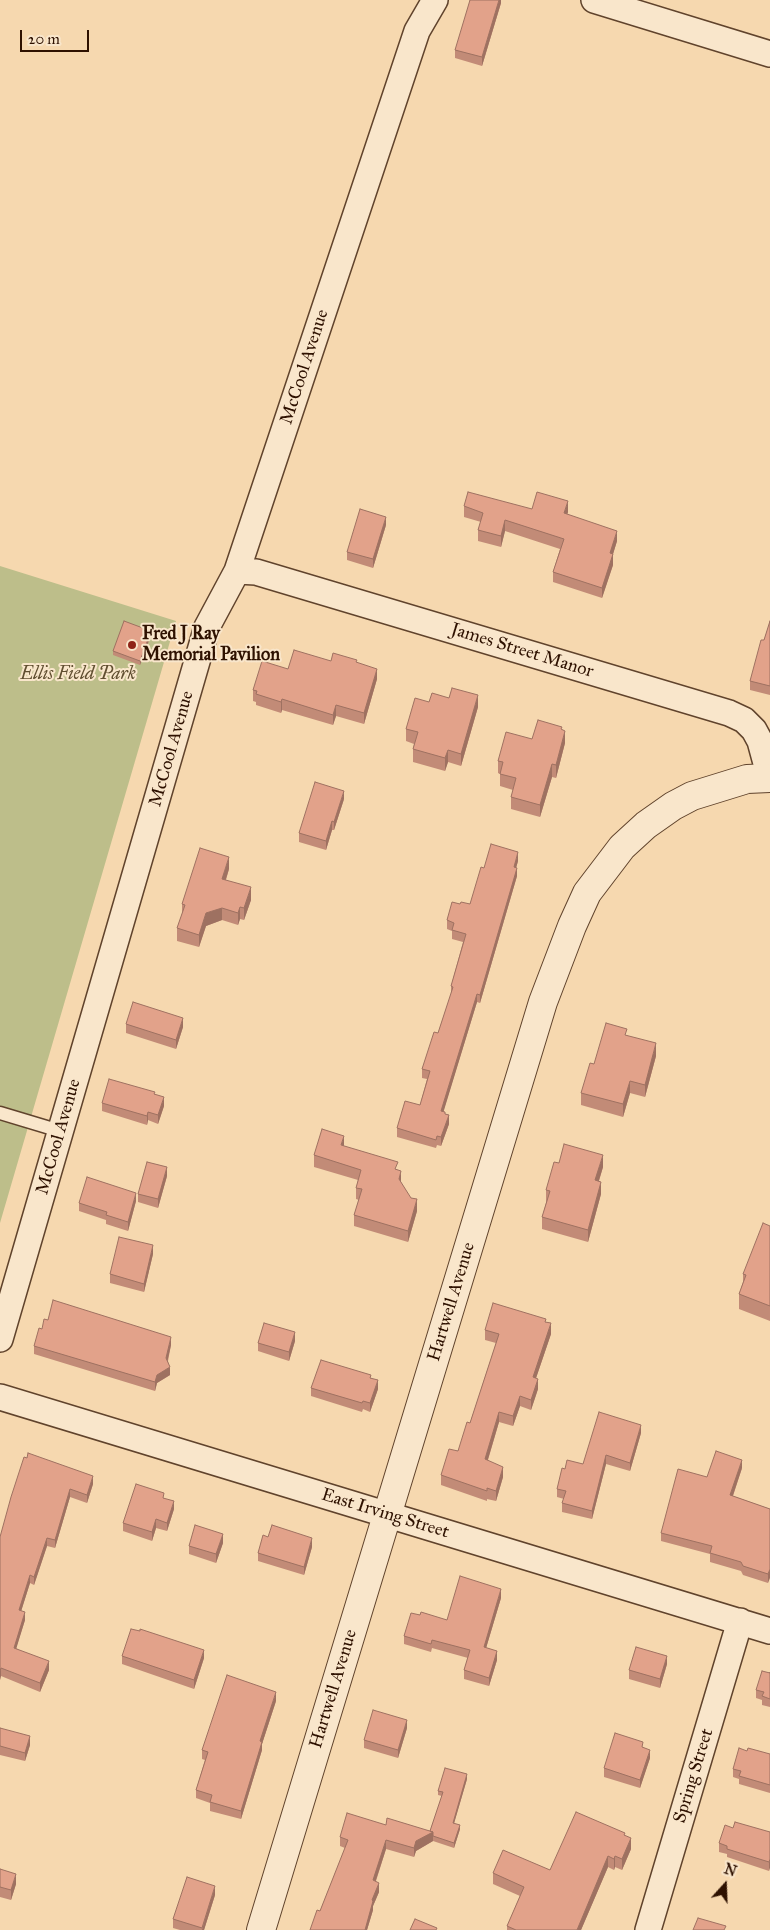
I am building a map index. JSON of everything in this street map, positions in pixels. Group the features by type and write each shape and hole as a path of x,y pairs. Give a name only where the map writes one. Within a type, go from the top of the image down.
{"street":[{"name":"McCool Avenue","path":"0,1339 207,627 237,571 417,31 435,0"},
{"path":"594,0 770,54"},
{"name":"James Street Manor","path":"237,571 256,572 729,713 744,720 754,730 760,741 770,778"},
{"name":"Hartwell Avenue","path":"261,1930 543,1002 572,926 587,893 622,847 646,825 673,806 692,796 747,779 770,778"},
{"name":"East Irving Street","path":"0,1397 770,1631"},
{"name":"Spring Street","path":"648,1930 740,1621"}],"lane":[{"path":"0,1113 60,1131"}],"green space":[{"name":"Ellis Field Park","path":"0,566 176,621 0,1223"}],"building":[{"path":"470,0 499,0 482,57 455,50"},
{"path":"468,492 532,509 537,492 568,501 564,513 617,531 610,553 613,554 602,588 553,572 564,539 505,520 501,536 478,530 483,513 464,506"},
{"path":"360,509 386,517 373,559 347,552"},
{"name":"Fred J Ray Memorial Pavilion","path":"124,621 151,631 140,661 113,651"},
{"path":"770,621 770,686 750,681 761,640 764,640"},
{"path":"294,650 331,661 333,653 357,660 356,662 377,669 364,713 336,705 333,715 282,699 281,702 256,694 257,691 253,690 262,661 288,669"},
{"path":"452,688 478,695 461,754 448,750 445,758 413,749 418,732 406,729 415,698 429,702 432,693 449,698"},
{"path":"538,720 562,727 561,729 565,731 556,765 552,764 540,805 511,797 516,778 500,774 503,762 498,761 506,732 532,739"},
{"path":"315,782 344,791 326,841 299,833"},
{"path":"491,844 518,852 514,867 517,868 480,995 477,994 441,1111 449,1115 441,1137 437,1136 436,1140 397,1128 405,1101 420,1105 430,1071 422,1069 434,1032 438,1033 453,987 451,986 466,934 452,930 454,923 447,920 452,902 470,904 481,867 484,868"},
{"path":"200,848 229,857 222,879 251,887 244,908 240,907 238,913 222,908 206,913 199,935 177,928 185,905 182,904"},
{"path":"133,1002 183,1018 176,1040 126,1024"},
{"path":"606,1023 627,1029 625,1035 656,1043 645,1085 630,1081 623,1104 581,1093 590,1063 594,1064"},
{"path":"109,1079 155,1092 154,1094 164,1097 158,1115 148,1112 147,1116 102,1103"},
{"path":"322,1129 344,1136 341,1145 398,1162 395,1169 401,1171 399,1179 411,1198 417,1199 408,1231 354,1215 362,1189 356,1188 361,1170 314,1155"},
{"path":"564,1144 603,1155 595,1180 601,1182 588,1230 542,1217 550,1191 546,1190 554,1162 559,1163"},
{"path":"147,1162 167,1167 158,1199 138,1194"},
{"path":"87,1177 136,1193 128,1222 106,1215 107,1212 79,1203"},
{"path":"763,1223 770,1226 770,1306 739,1294 746,1275 743,1274"},
{"path":"119,1237 153,1245 144,1284 110,1274"},
{"path":"53,1300 171,1337 166,1358 170,1367 157,1375 155,1382 34,1346 39,1328 42,1329 44,1319 48,1320"},
{"path":"493,1303 546,1319 545,1322 551,1323 533,1377 538,1379 531,1400 520,1396 513,1416 499,1412 485,1459 503,1467 496,1491 487,1488 487,1491 441,1475 449,1449 458,1451 467,1422 470,1423 499,1334 485,1330"},
{"path":"264,1323 295,1332 289,1352 258,1343"},
{"path":"321,1360 371,1375 370,1378 378,1380 370,1403 363,1401 362,1403 311,1388"},
{"path":"599,1412 641,1425 630,1463 606,1455 592,1511 562,1503 566,1491 557,1489 562,1468 565,1469 567,1460 583,1464"},
{"path":"716,1451 742,1460 730,1495 770,1509 770,1569 768,1574 743,1566 741,1562 710,1553 712,1546 661,1533 678,1469 707,1477"},
{"path":"28,1453 93,1476 87,1495 70,1489 55,1540 47,1538 34,1577 30,1575 19,1610 25,1612 14,1648 49,1661 40,1683 1,1668 0,1671 0,1537 24,1457 27,1458"},
{"path":"136,1484 164,1493 163,1498 174,1501 167,1523 156,1519 152,1532 123,1523"},
{"path":"195,1525 223,1534 216,1554 189,1546"},
{"path":"272,1525 312,1538 304,1567 258,1553 263,1535 268,1537"},
{"path":"460,1576 501,1589 484,1647 497,1651 489,1678 464,1670 470,1650 432,1640 431,1644 404,1636 411,1613 420,1615 421,1612 447,1620"},
{"path":"131,1629 140,1631 140,1629 204,1650 194,1680 122,1656"},
{"path":"636,1647 667,1656 660,1679 629,1670"},
{"path":"762,1671 770,1673 770,1699 762,1696 764,1692 756,1690"},
{"path":"227,1675 276,1692 260,1741 262,1742 241,1811 210,1802 212,1795 196,1790 208,1752 202,1750"},
{"path":"373,1710 407,1720 398,1750 364,1740"},
{"path":"0,1728 30,1736 25,1753 0,1746"},
{"path":"615,1733 643,1742 642,1747 650,1750 640,1780 604,1768"},
{"path":"739,1748 747,1751 748,1748 770,1754 770,1785 739,1776 741,1771 733,1769"},
{"path":"445,1768 467,1774 453,1823 460,1825 454,1843 433,1836 433,1832 430,1831 443,1792 438,1791"},
{"path":"576,1812 625,1833 624,1835 631,1838 622,1859 615,1856 614,1859 608,1856 577,1930 516,1930 507,1926 524,1887 493,1873 503,1850 550,1870"},
{"path":"347,1813 386,1825 387,1818 433,1832 416,1841 414,1848 386,1840 373,1880 379,1883 372,1900 365,1930 310,1930 317,1910 320,1911 348,1840 340,1837"},
{"path":"735,1822 770,1832 769,1862 727,1849 727,1846 719,1843 725,1825 733,1828"},
{"path":"0,1869 16,1874 11,1890 0,1887"},
{"path":"187,1877 215,1886 202,1928 173,1919"},
{"path":"698,1918 726,1926 724,1930 693,1930"},
{"path":"415,1919 437,1928 436,1930 410,1930"}],"place":[{"name":"Fred J Ray Memorial Pavilion","path":"132,645"}]}
